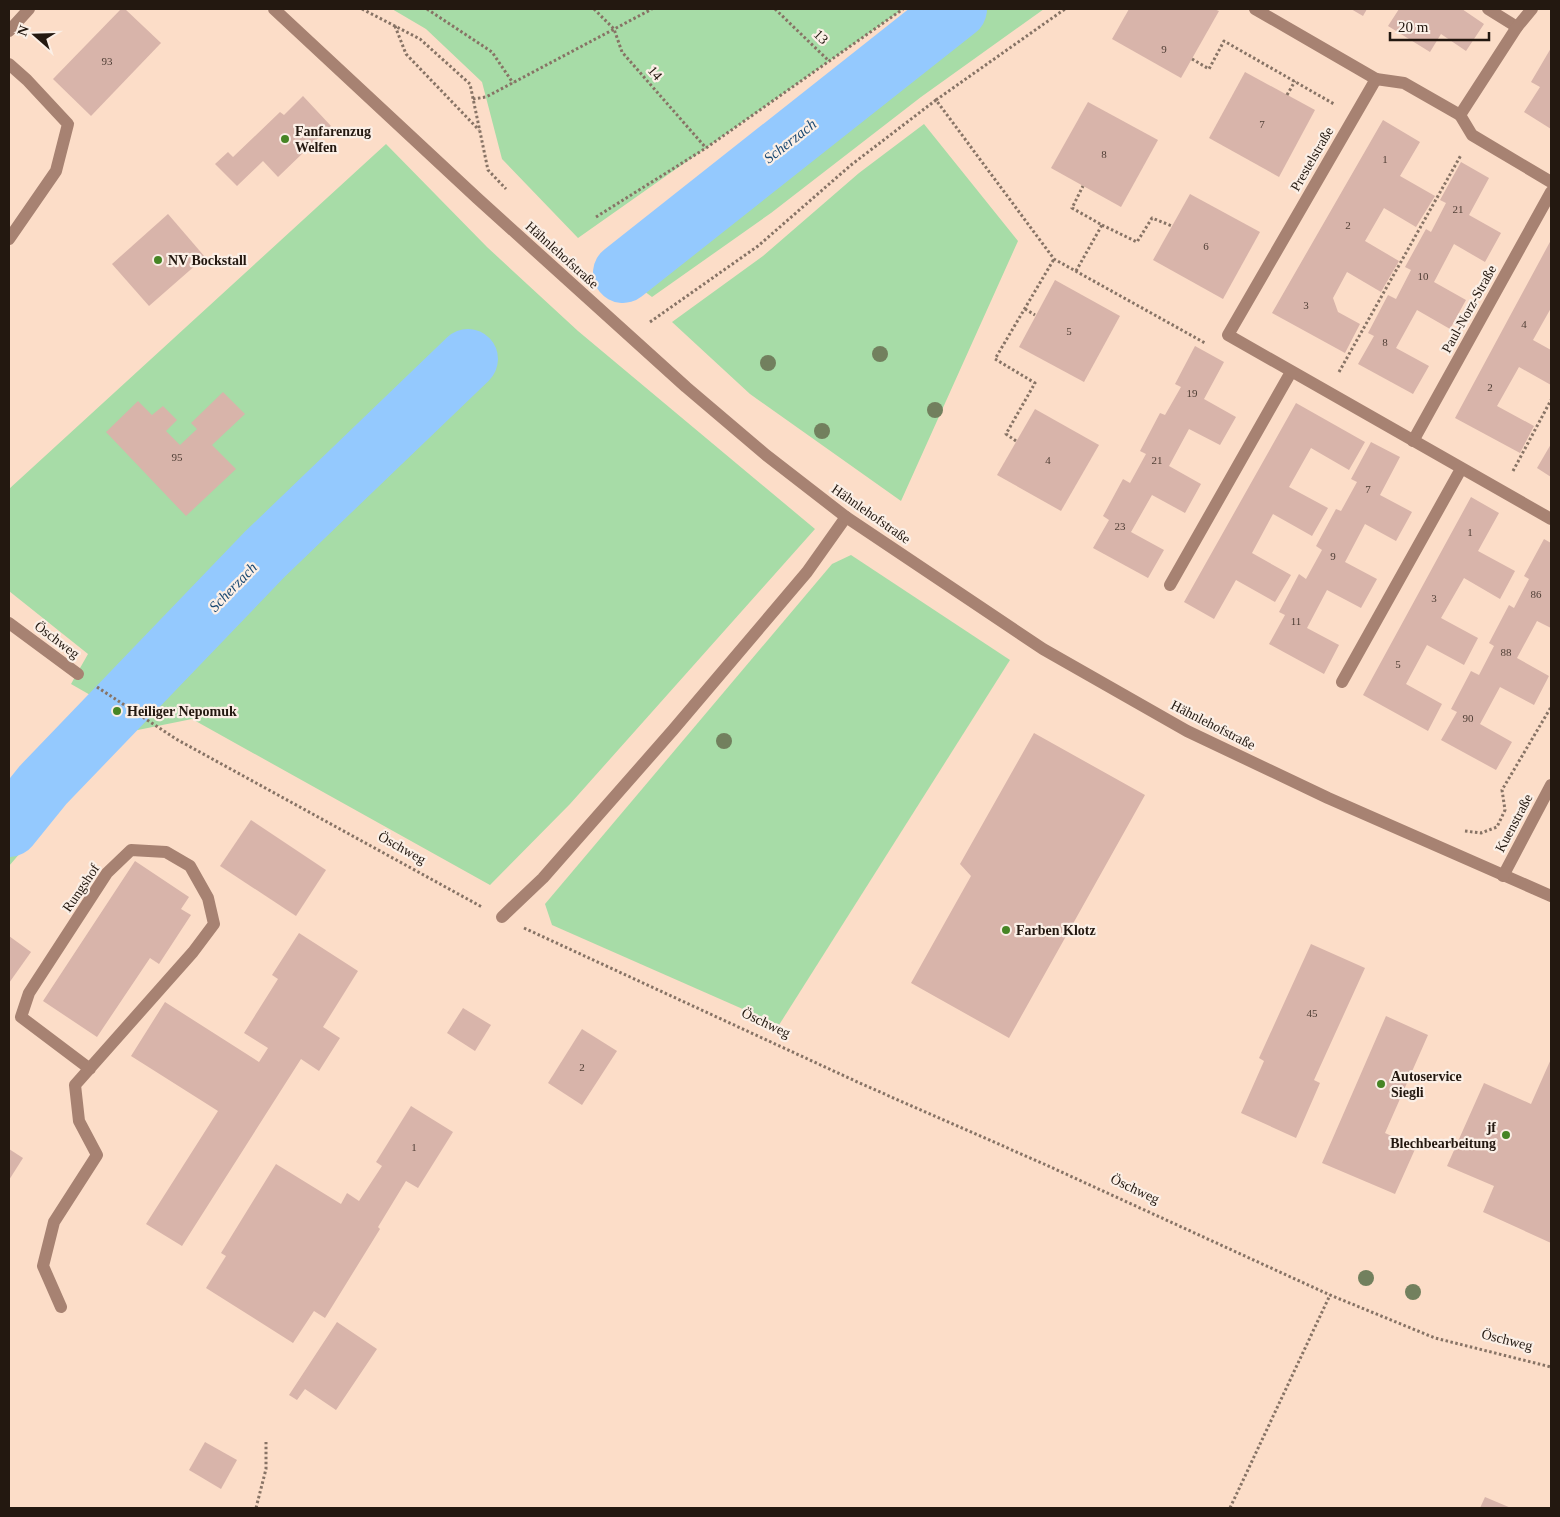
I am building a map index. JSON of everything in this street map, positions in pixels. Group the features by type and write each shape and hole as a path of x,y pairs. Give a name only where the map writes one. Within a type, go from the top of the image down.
{"street":[{"path":"9,31 29,9"},
{"name":"Hähnlehofstraße","path":"274,9 477,198 686,387 766,455 846,517 1043,649 1187,731 1328,798 1551,896"},
{"path":"1255,9 1376,79 1404,82 1460,115 1472,135 1551,182"},
{"path":"1488,9 1517,27"},
{"path":"1460,115 1517,27 1532,9"},
{"path":"9,64 27,80 68,124 56,171 9,240"},
{"name":"Prestelstraße","path":"1228,335 1376,79"},
{"name":"Paul-Norz-Straße","path":"1413,441 1551,192"},
{"path":"1228,335 1551,519"},
{"path":"1170,585 1291,372"},
{"path":"1342,682 1461,469"},
{"path":"502,917 543,878 673,730 808,572 846,517"},
{"name":"Öschweg","path":"9,623 78,674"},
{"name":"Kuenstraße","path":"1503,876 1551,785"},
{"name":"Rungshof","path":"61,1307 43,1266 54,1222 97,1155 79,1122 76,1085 193,952 214,924 208,898 190,866 166,852 131,850 107,873 29,993 21,1017 90,1069"}],"path":[{"path":"362,9 420,39 470,84 488,170 508,192"},
{"path":"426,9 492,52 513,83"},
{"name":"14","path":"594,9 614,29 622,52 706,148"},
{"path":"473,99 486,97 652,9"},
{"name":"13","path":"775,9 829,61"},
{"path":"596,217 706,148 903,9"},
{"path":"645,325 758,246 851,166 936,100 1064,9"},
{"path":"394,25 406,54 480,131"},
{"path":"1192,59 1209,69 1224,41 1354,116"},
{"path":"1287,95 1295,81"},
{"path":"936,100 1054,259 1208,345 1228,335"},
{"path":"1328,392 1472,135"},
{"path":"1084,186 1072,208 1137,242 1152,218 1172,226"},
{"path":"1076,271 1102,225"},
{"path":"1016,441 1006,434 1034,383 995,359 1054,259"},
{"path":"1025,310 1035,315"},
{"path":"1502,492 1551,400"},
{"name":"Öschweg","path":"78,674 176,739 453,893 502,917 864,1085 1044,1164 1330,1295 1435,1338 1551,1367"},
{"path":"1461,830 1481,833 1497,827 1505,810 1502,790 1551,708"},
{"path":"1230,1508 1330,1295"},
{"path":"256,1508 266,1469 266,1442"}],"green space":[{"path":"392,9 903,9 578,238 502,159 482,82 426,29"},
{"path":"951,9 1044,9 921,97 771,213 652,297 608,264"},
{"path":"924,124 1018,241 901,501 750,394 672,322 763,256 859,173"},
{"path":"386,144 487,247 578,331 815,529 570,804 490,885 192,719 123,733 9,866 9,798 99,700 71,684 88,654 9,591 9,489"},
{"path":"851,555 1010,660 779,1025 552,925 545,904 832,564"}],"building":[{"path":"121,9 125,9 161,43 91,116 53,79"},
{"path":"1129,9 1214,9 1219,11 1181,78 1112,39"},
{"path":"1351,9 1367,9 1363,16"},
{"path":"1399,9 1462,9 1484,24 1466,51 1441,34 1430,52 1388,26"},
{"path":"1551,48 1551,129 1524,112 1540,87 1531,82"},
{"path":"1245,72 1315,110 1279,177 1209,138"},
{"name":"Fanfarenzug Welfen","path":"303,96 331,126 278,177 263,161 237,186 215,164 228,152 233,157 280,112 284,115"},
{"path":"1088,102 1158,140 1121,207 1051,168"},
{"path":"1383,120 1420,142 1400,176 1435,196 1416,227 1384,208 1365,241 1399,261 1381,292 1347,272 1333,298 1338,312 1360,324 1345,353 1272,313"},
{"path":"1461,162 1489,178 1469,215 1501,233 1485,262 1454,244 1434,282 1466,300 1450,329 1417,310 1396,348 1429,366 1413,394 1358,364 1374,336 1368,333 1388,295 1396,299 1411,270 1405,267 1426,229 1431,232 1446,203 1440,200"},
{"path":"1190,194 1260,232 1223,299 1153,260"},
{"name":"NV Bockstall","path":"168,214 205,257 149,306 112,264"},
{"path":"1551,240 1551,308 1533,340 1551,350 1551,385 1519,367 1497,406 1534,426 1520,453 1455,418"},
{"path":"1055,280 1120,316 1084,382 1019,347"},
{"path":"1195,346 1224,362 1204,399 1236,417 1220,445 1189,429 1169,466 1201,484 1185,513 1152,495 1131,532 1164,550 1148,578 1093,548 1109,520 1103,516 1123,479 1130,483 1146,454 1140,451 1160,413 1165,415 1181,387 1175,384"},
{"path":"223,392 245,414 212,445 236,469 186,516 106,432 138,401 152,415 163,406 177,420 166,431 180,445 197,429 191,423"},
{"path":"1296,403 1365,442 1349,470 1311,448 1289,487 1328,508 1312,536 1273,514 1252,553 1291,575 1275,602 1236,580 1214,619 1184,602"},
{"path":"1035,409 1099,445 1061,511 997,475"},
{"path":"1371,442 1400,457 1380,495 1412,512 1396,541 1365,524 1345,562 1377,579 1361,608 1327,590 1307,628 1339,645 1324,674 1269,644 1285,615 1279,612 1299,574 1306,579 1322,550 1316,546 1336,509 1341,511 1357,482 1351,479"},
{"path":"1551,444 1551,477 1537,468"},
{"path":"1471,497 1499,513 1478,551 1515,571 1500,599 1464,578 1441,618 1478,638 1464,665 1427,645 1406,684 1442,704 1428,731 1363,695"},
{"path":"1544,539 1551,543 1551,628 1537,621 1517,658 1549,676 1534,705 1500,687 1480,724 1512,742 1496,770 1441,740 1457,712 1451,709 1471,671 1479,675 1494,646 1489,643 1509,605 1514,608 1529,579 1524,576"},
{"name":"Farben Klotz","path":"1034,733 1145,795 1009,1038 911,983 971,876 960,864"},
{"path":"251,820 326,870 296,916 220,866"},
{"path":"135,861 189,897 181,909 191,915 159,964 150,958 97,1037 43,1001"},
{"path":"299,933 358,971 323,1027 340,1038 319,1071 301,1059 182,1246 146,1224 218,1111 131,1056 165,1002 259,1062 268,1048 244,1033 278,979 272,975"},
{"path":"9,936 31,952 9,983"},
{"path":"1311,944 1365,968 1314,1080 1320,1083 1296,1138 1241,1113 1264,1061 1259,1058"},
{"path":"463,1008 491,1025 475,1051 447,1033"},
{"name":"Autoservice Siegli","path":"1386,1016 1428,1035 1385,1133 1416,1147 1395,1194 1322,1163"},
{"path":"582,1029 617,1051 582,1105 548,1083"},
{"name":"jf Blechbearbeitung","path":"1551,1059 1551,1243 1483,1212 1494,1186 1447,1166 1484,1083 1531,1104"},
{"path":"411,1106 453,1132 418,1188 406,1181 378,1227 380,1229 325,1318 314,1311 293,1343 206,1288 226,1256 221,1253 276,1164 341,1204 347,1193 359,1201 382,1166 376,1162"},
{"path":"9,1149 23,1158 9,1180"},
{"path":"337,1322 377,1349 336,1410 305,1389 297,1400 289,1395"},
{"path":"205,1442 237,1460 221,1489 189,1470"},
{"path":"1485,1497 1511,1508 1480,1508"}],"waterway":[{"name":"Scherzach","path":"623,273 957,9"},
{"name":"Scherzach","path":"9,827 43,785 265,554 468,359"}],"place":[{"name":"Fanfarenzug Welfen","path":"285,139"},
{"name":"NV Bockstall","path":"158,260"},
{"name":"Heiliger Nepomuk","path":"117,711"},
{"name":"Farben Klotz","path":"1006,930"},
{"name":"Autoservice Siegli","path":"1381,1084"},
{"name":"jf Blechbearbeitung","path":"1506,1135"}]}
